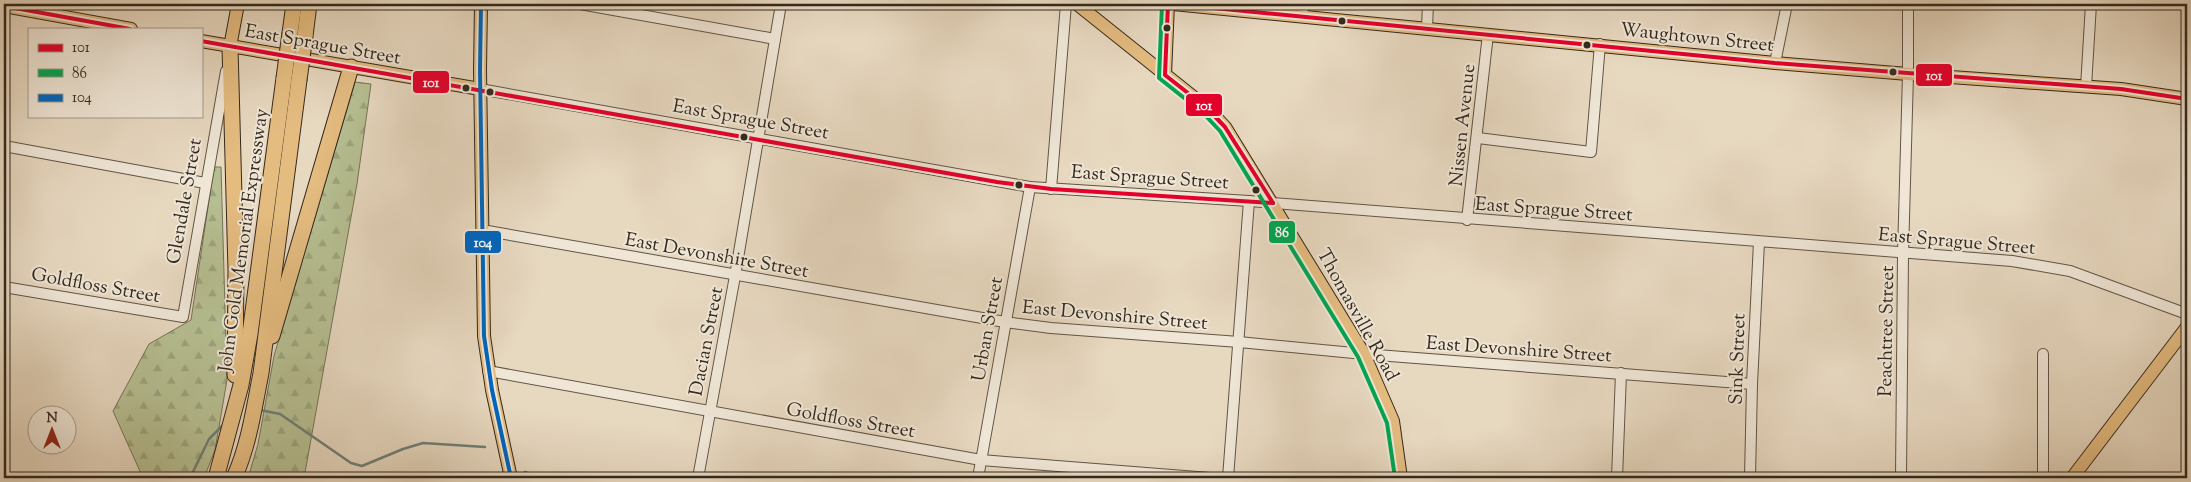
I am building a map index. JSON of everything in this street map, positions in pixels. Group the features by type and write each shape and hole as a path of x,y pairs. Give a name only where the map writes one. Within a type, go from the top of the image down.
{"highway":[{"name":"John Gold Memorial Expressway","path":"294,4 298,34"},
{"name":"John Gold Memorial Expressway","path":"234,478 240,464 261,373 292,79 298,34 309,4"},
{"path":"216,478 230,430 238,386 230,47"},
{"path":"261,373 351,66"},
{"name":"John Gold Memorial Expressway","path":"238,386 250,334 292,79"}],"main road":[{"name":"Glendale Street","path":"230,47 238,4"},
{"path":"481,4 480,89 484,327 488,371 511,478"},
{"name":"Thomasville Road","path":"1077,4 1207,108 1225,127 1364,354 1393,421 1401,478"},
{"path":"1165,75 1168,4"},
{"name":"Waughtown Street","path":"1173,4 1774,62 1908,74 2121,89 2187,100"},
{"path":"4,6 125,28"},
{"name":"East Sprague Street","path":"202,42 480,89"},
{"path":"2073,478 2187,327"}],"street":[{"path":"580,4 775,39"},
{"name":"Dacian Street","path":"698,478 735,276 781,4"},
{"path":"1051,189 1066,4"},
{"path":"1302,4 1303,17"},
{"path":"1427,28 1428,4"},
{"path":"1774,62 1787,4"},
{"name":"Peachtree Street","path":"1901,478 1908,4"},
{"path":"2086,86 2091,4"},
{"name":"Nissen Avenue","path":"1468,220 1488,34"},
{"path":"1478,138 1591,152 1600,44"},
{"name":"Glendale Street","path":"183,317 230,47"},
{"name":"East Sprague Street","path":"480,89 1030,187 1249,201 1468,220 2012,261 2070,271 2187,314"},
{"path":"4,146 205,182"},
{"name":"Urban Street","path":"978,478 1030,187"},
{"path":"1228,478 1249,201"},
{"name":"East Devonshire Street","path":"482,230 735,276 1005,322 1051,328 1752,384"},
{"name":"Sink Street","path":"1750,478 1752,384 1759,242"},
{"name":"Goldfloss Street","path":"4,286 183,317"},
{"path":"2043,354 2043,478"},
{"name":"Goldfloss Street","path":"488,371 981,460 1210,478"},
{"path":"1617,478 1621,373"}],"green space":[{"path":"355,82 371,84 357,184 304,478 248,478 258,444 274,356"},
{"path":"214,167 221,167 227,380 215,450 204,478 143,478 113,411 149,344 191,320"}],"waterway":[{"path":"260,410 280,414 351,463 362,466 423,443 485,447"},
{"path":"190,478 209,439 223,425"},
{"path":"525,472 541,478"}],"transit line":[{"name":"104","path":"481,4 480,70 484,336 492,390 511,478"},
{"name":"86","path":"1162,4 1159,78 1203,113 1220,131 1358,357 1387,423 1395,478"},
{"name":"101","path":"1168,4 1165,75 1207,108 1225,127 1273,203"},
{"name":"101","path":"1173,4 1775,63 2121,89 2187,99"},
{"name":"101","path":"4,6 125,28"},
{"name":"101","path":"202,41 997,182 1051,189 1273,203"}]}
